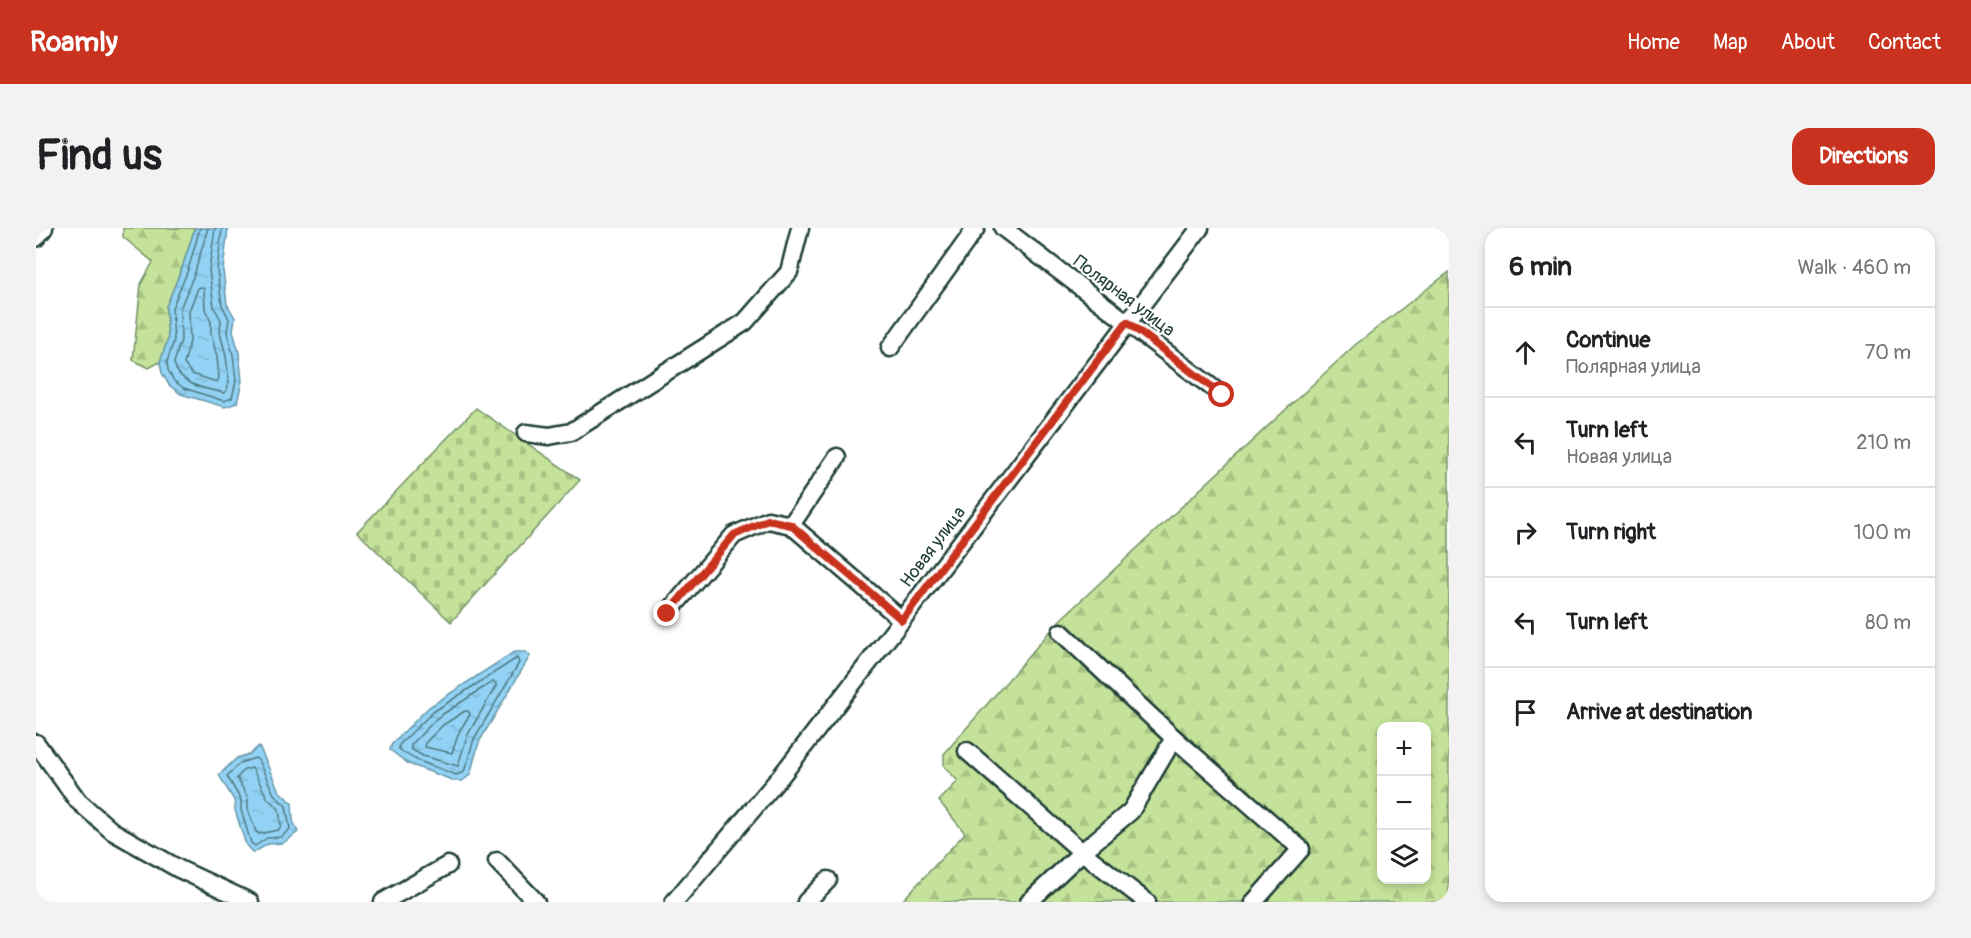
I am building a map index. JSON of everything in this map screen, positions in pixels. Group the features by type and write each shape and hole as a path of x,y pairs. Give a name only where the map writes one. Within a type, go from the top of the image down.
{"street":[{"path":"36,238 44,228"},
{"path":"526,432 549,436 572,432 745,322 789,272 800,228"},
{"path":"890,348 976,228"},
{"name":"Полярная улица","path":"1003,228 1222,395"},
{"name":"Новая улица","path":"674,902 781,776 1200,228"},
{"path":"791,525 837,457"},
{"path":"667,614 734,535 768,520 791,525 902,620"},
{"path":"1061,632 1174,738 1301,849 1254,902"},
{"path":"1029,902 1082,852 1131,811 1174,738"},
{"path":"36,742 78,801 112,831 179,869 250,902"},
{"path":"967,751 1082,852 1147,902"},
{"path":"497,861 536,902"},
{"path":"383,902 448,865"},
{"path":"806,902 828,880"}],"green space":[{"path":"123,228 195,228 166,307 168,339 160,362 149,368 133,360 141,284 153,262 123,237"},
{"path":"1449,272 1449,902 901,902 965,833 939,801 958,781 944,766 944,754 1059,621 1355,345"},
{"path":"476,408 580,480 451,622 357,532"}],"water":[{"path":"195,228 228,228 223,270 227,304 235,318 233,331 239,353 242,381 237,403 225,407 181,394 169,385 162,373 160,362 168,339 166,307"},
{"path":"514,652 526,652 530,656 479,742 470,775 462,781 455,781 409,764 390,750 392,744 429,707"},
{"path":"259,746 279,791 292,803 293,821 298,832 283,843 268,844 253,853 246,845 235,810 235,802 219,775 237,758 250,754"}],"route":[{"path":"667,614 734,535 768,520 791,525 902,620 1127,322 1222,395"}]}
